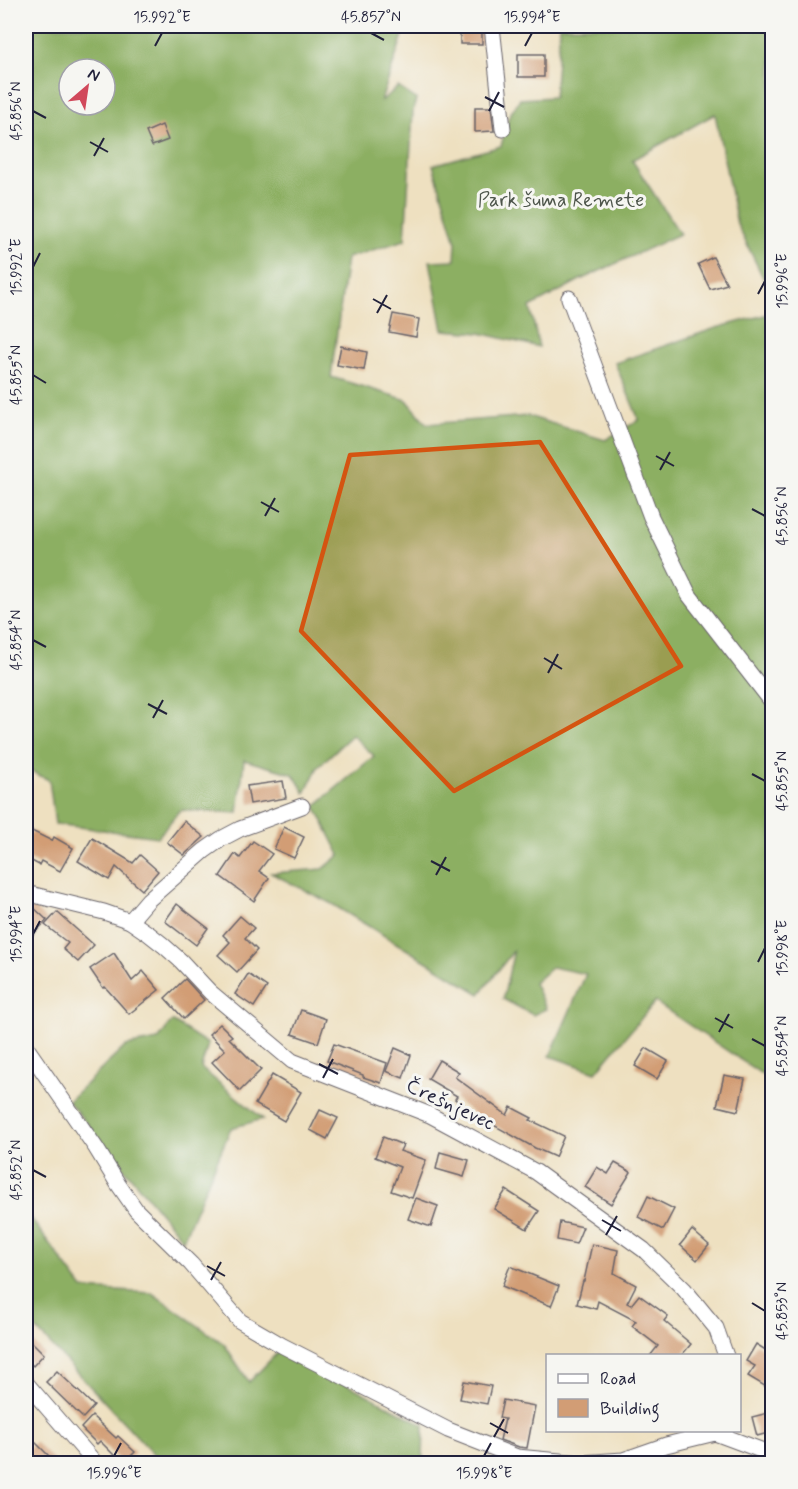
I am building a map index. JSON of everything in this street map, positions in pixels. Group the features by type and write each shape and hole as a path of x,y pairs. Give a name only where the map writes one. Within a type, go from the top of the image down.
{"street":[{"path":"492,26 503,129"},
{"path":"770,26 772,30"},
{"path":"569,298 651,517 689,595 772,702"},
{"path":"130,921 148,900 221,839 240,829 302,806"},
{"name":"Črešnjevec","path":"26,893 104,912 130,921 163,945 210,992 292,1061 430,1115 536,1172 644,1250 684,1289 716,1328 725,1354"},
{"path":"26,1047 136,1210 191,1264 240,1321 283,1346 448,1430 517,1457 580,1463 623,1460 666,1445 715,1432 772,1453"},
{"path":"26,1383 96,1464"}],"highlighted area":[{"path":"540,442 681,666 454,791 301,631 350,455"}],"green space":[{"path":"26,26 406,26 381,101 398,87 416,99 413,111 405,240 347,258 331,377 407,400 427,424 528,416 605,440 639,420 615,363 716,328 772,313 772,1081 655,1002 596,1072 550,1056 586,974 552,967 534,983 546,1009 533,1015 503,999 514,950 480,994 332,904 271,873 323,869 340,855 315,806 374,756 352,735 318,767 305,793 293,774 244,760 238,813 180,810 158,837 55,824 49,780 26,769"},
{"name":"Park šuma Remete","path":"560,26 772,26 772,296 737,224 715,114 632,160 680,234 580,280 530,307 539,347 480,333 443,330 430,261 455,260 456,242 433,165 501,146 509,116 520,99 554,97"},
{"path":"172,1021 208,1044 201,1068 263,1119 231,1128 183,1240 68,1101 126,1046 158,1040"},
{"path":"26,1212 83,1289 152,1293 224,1344 249,1382 281,1349 424,1425 423,1460 425,1463 162,1463 35,1328 26,1329"}],"building":[{"path":"460,26 482,26 482,44 460,44"},
{"path":"518,54 544,54 544,77 518,77"},
{"path":"475,107 491,107 494,131 475,132"},
{"path":"162,125 168,140 152,146 146,132"},
{"path":"713,257 727,284 710,289 698,264"},
{"path":"393,314 419,319 416,337 389,332"},
{"path":"341,346 367,352 364,370 337,365"},
{"path":"283,781 286,798 250,804 247,786"},
{"path":"184,821 204,837 184,855 167,842"},
{"path":"284,827 304,837 294,858 274,849"},
{"path":"26,831 31,834 32,831 52,841 54,837 73,848 60,871 41,861 39,865 26,858"},
{"path":"92,838 133,863 140,855 158,871 142,890 116,867 109,880 78,861"},
{"path":"253,841 272,854 259,871 269,878 254,901 220,876 235,854 240,858"},
{"path":"177,904 208,928 196,945 165,921"},
{"path":"33,907 47,920 31,937 26,932 26,915"},
{"path":"57,912 94,945 78,962 63,949 68,943 45,925"},
{"path":"240,916 254,928 245,938 257,950 237,972 218,955 230,942 223,935"},
{"path":"114,953 132,981 143,971 159,990 129,1014 105,987 103,988 90,969"},
{"path":"248,974 267,987 254,1007 235,994"},
{"path":"185,979 204,1000 184,1019 165,998"},
{"path":"301,1010 326,1019 318,1043 292,1034"},
{"path":"220,1024 232,1036 229,1038 261,1070 240,1091 212,1062 225,1050 209,1034"},
{"path":"334,1044 387,1063 381,1083 327,1061"},
{"path":"395,1048 411,1055 403,1078 386,1071"},
{"path":"646,1048 668,1061 657,1079 635,1066"},
{"path":"439,1060 459,1072 455,1077 507,1115 511,1107 532,1118 530,1120 564,1136 555,1157 490,1123 488,1126 455,1099 457,1096 428,1079"},
{"path":"272,1075 301,1092 284,1121 255,1104"},
{"path":"724,1075 745,1079 738,1111 717,1106"},
{"path":"320,1110 338,1118 327,1139 310,1130"},
{"path":"383,1137 403,1145 400,1151 426,1160 412,1198 391,1191 400,1167 375,1157"},
{"path":"440,1152 469,1160 464,1177 436,1169"},
{"path":"615,1163 631,1172 611,1204 585,1187 597,1167 608,1174"},
{"path":"506,1190 539,1211 527,1229 494,1209"},
{"path":"648,1196 674,1209 663,1230 638,1217"},
{"path":"416,1198 438,1206 431,1227 408,1219"},
{"path":"560,1222 583,1227 576,1244 557,1240"},
{"path":"692,1230 709,1245 697,1260 680,1245"},
{"path":"592,1244 618,1250 614,1273 636,1285 627,1303 631,1305 639,1295 668,1316 664,1321 691,1344 683,1354 652,1354 658,1346 632,1326 636,1321 598,1301 596,1309 577,1304"},
{"path":"510,1266 559,1286 551,1306 502,1286"},
{"path":"26,1336 44,1354 33,1366 26,1359"},
{"path":"756,1344 772,1354 772,1380 768,1388 748,1376 755,1366 746,1361"},
{"path":"57,1371 94,1406 83,1418 46,1382"},
{"path":"464,1381 491,1386 487,1404 460,1399"},
{"path":"503,1400 535,1406 527,1448 500,1440 505,1419 499,1418"},
{"path":"772,1412 772,1432 757,1436 752,1417"},
{"path":"92,1416 135,1452 123,1464 100,1441 97,1444 81,1428"},
{"path":"35,1442 57,1464 33,1464 26,1456 26,1452"}]}
